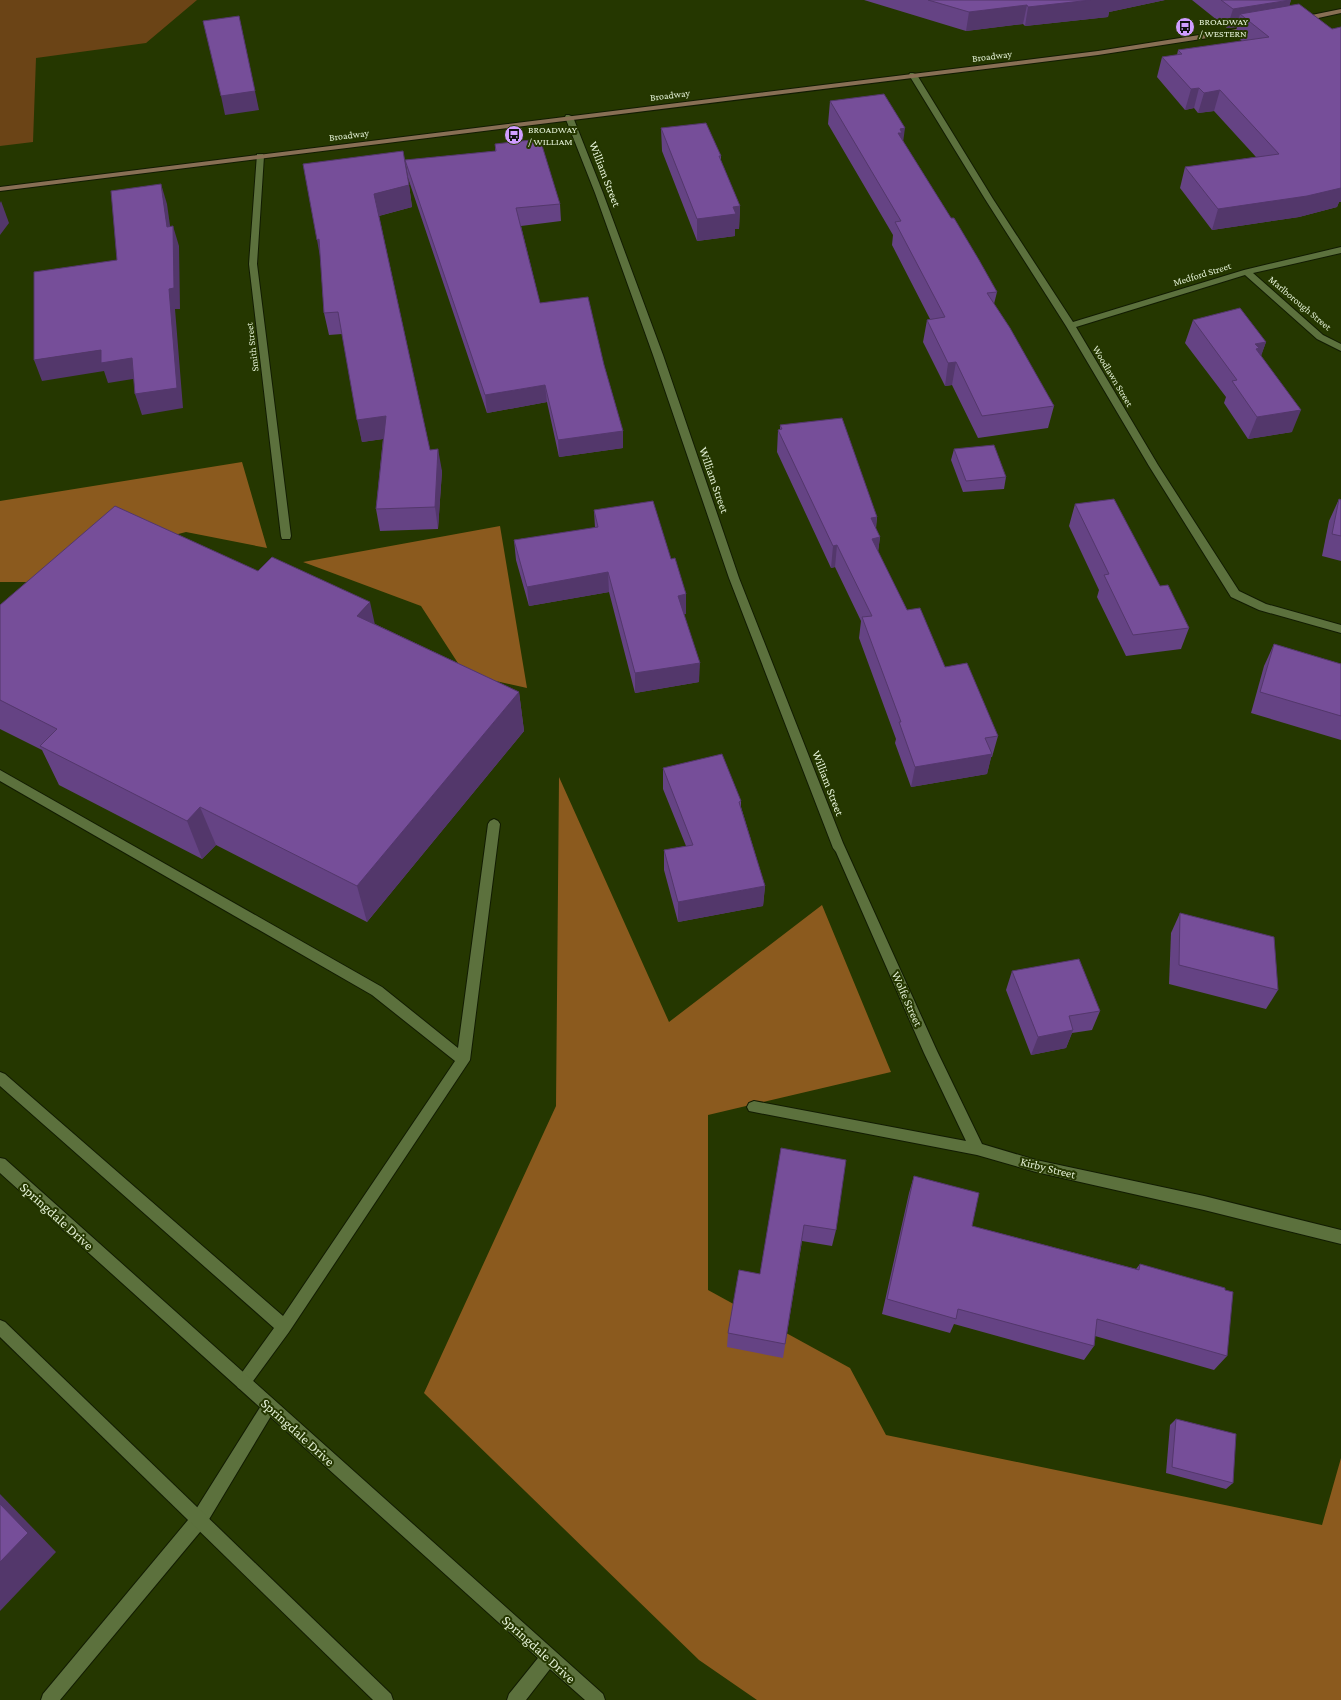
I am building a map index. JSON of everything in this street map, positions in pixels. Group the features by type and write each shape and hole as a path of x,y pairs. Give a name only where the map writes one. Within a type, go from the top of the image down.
{"main road":[{"path":"1296,18 1341,11"},
{"name":"Broadway","path":"0,189 569,117 1098,53 1259,27"}],"street":[{"name":"Woodlawn Street","path":"913,75 989,199 1071,326 1154,466 1235,594 1263,607 1341,629"},
{"name":"William Street","path":"569,117 599,193 658,355 734,578 840,847"},
{"name":"Smith Street","path":"260,156 253,264 286,536"},
{"name":"Medford Street","path":"1071,326 1247,272 1341,250"},
{"name":"Marlborough Street","path":"1247,272 1320,337 1341,348"},
{"path":"0,775 377,991 463,1060"},
{"path":"243,1383 284,1327 463,1060 494,824"},
{"name":"Wolfe Street","path":"840,847 931,1053 977,1149"},
{"path":"0,1078 284,1327"},
{"name":"Kirby Street","path":"754,1106 977,1149 1036,1166 1204,1203 1341,1237"},
{"name":"Springdale Drive","path":"0,1164 597,1700"},
{"path":"0,1327 386,1700"},
{"path":"49,1700 199,1520 269,1406"},
{"path":"515,1700 548,1657"}],"shaded area":[{"path":"0,0 197,0 146,43 36,58 33,142 0,146"},
{"path":"242,462 267,548 186,532 101,554 57,582 0,582 0,501"},
{"path":"500,526 527,688 465,674 421,606 303,562"},
{"path":"559,777 669,1022 822,905 891,1072 708,1115 708,1290 850,1368 886,1435 1322,1525 1341,1458 1341,1700 757,1700 699,1660 424,1393 556,1106"}],"building":[{"path":"928,0 1091,0 1028,7 1027,5 969,12"},
{"path":"1221,0 1290,0 1233,9"},
{"path":"1299,4 1332,29 1341,27 1341,188 1307,196 1218,209 1185,167 1279,154 1220,90 1204,93 1199,88 1191,89 1162,57 1182,54 1178,50 1269,37 1240,14"},
{"path":"239,16 255,91 221,96 203,21"},
{"path":"884,94 905,128 900,129 902,133 898,133 951,218 954,218 979,260 997,292 987,293 1010,328 1054,406 982,416 956,362 948,363 927,320 945,317 895,222 901,221 830,101"},
{"path":"706,123 721,156 719,156 740,206 733,207 736,214 697,219 661,128"},
{"path":"540,139 560,204 516,208 540,303 588,297 604,365 623,431 558,440 545,385 485,395 405,160 496,151 495,144"},
{"path":"403,151 409,185 374,194 430,450 438,449 435,507 376,509 386,416 357,420 338,312 324,313 319,239 317,240 303,164"},
{"path":"161,184 167,227 173,226 174,288 169,289 177,388 135,394 132,358 101,363 101,350 34,360 34,272 117,260 111,191"},
{"path":"1240,308 1266,342 1255,344 1259,348 1256,349 1301,410 1257,417 1232,381 1237,380 1193,320"},
{"path":"842,418 877,517 871,518 880,537 872,539 907,610 920,608 945,667 967,663 998,736 985,738 992,754 915,767 899,722 901,722 862,617 872,616 837,545 833,546 778,430 782,429 780,425"},
{"path":"994,445 1006,477 966,481 954,449"},
{"path":"1114,499 1160,586 1168,585 1189,628 1133,635 1104,575 1109,574 1075,504"},
{"path":"1339,499 1341,500 1341,536 1332,534"},
{"path":"653,501 671,559 675,558 686,594 678,596 700,663 635,673 608,572 527,587 514,540 598,527 594,510"},
{"path":"115,506 258,571 272,557 370,602 357,616 519,692 357,886 200,807 187,821 40,746 57,729 0,700 0,605"},
{"path":"1274,644 1341,664 1341,716 1260,692"},
{"path":"722,754 741,801 739,802 765,886 678,902 664,850 693,845 663,768"},
{"path":"1180,913 1274,937 1278,990 1179,965"},
{"path":"1079,959 1100,1011 1069,1016 1073,1030 1038,1037 1012,971"},
{"path":"781,1148 846,1160 836,1230 804,1225 785,1344 728,1333 739,1270 760,1274"},
{"path":"914,1176 979,1193 972,1226 1139,1270 1140,1264 1225,1288 1225,1290 1233,1292 1227,1356 1097,1319 1094,1346 958,1309 956,1319 887,1299"},
{"path":"1176,1419 1236,1434 1233,1483 1172,1467"},
{"path":"0,1504 28,1533 0,1562"}],"place":[{"name":"BROADWAY / WESTERN","path":"1185,27"},
{"name":"BROADWAY / WILLIAM","path":"514,135"}]}
